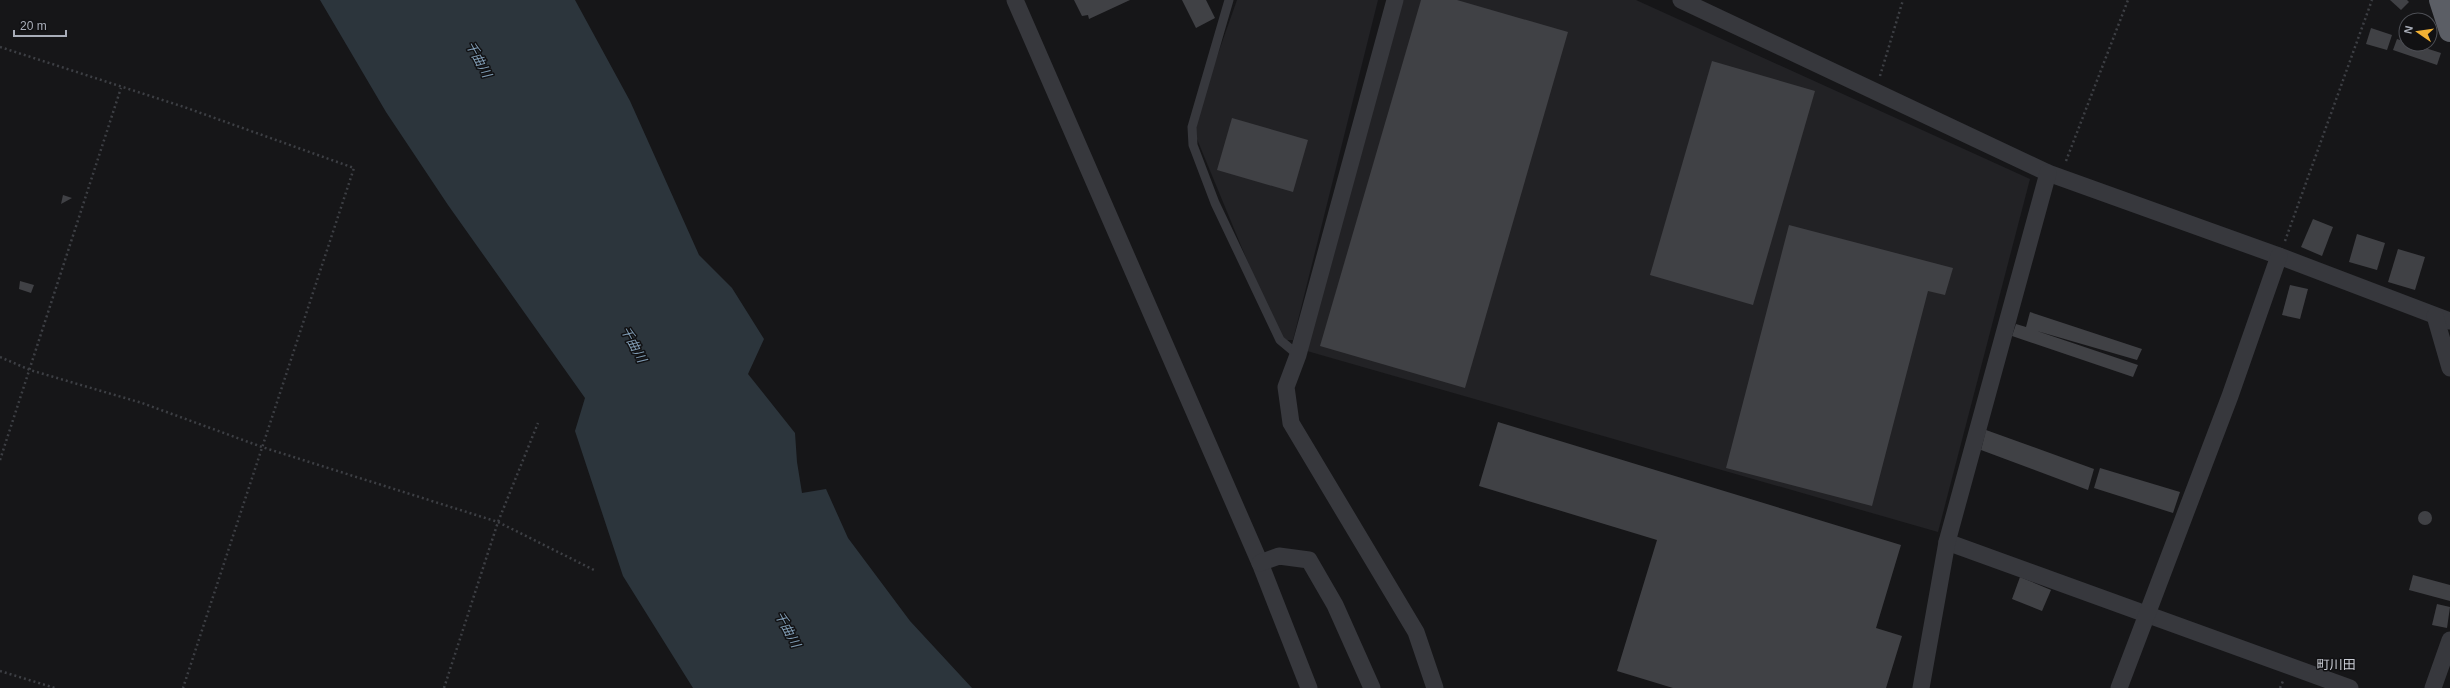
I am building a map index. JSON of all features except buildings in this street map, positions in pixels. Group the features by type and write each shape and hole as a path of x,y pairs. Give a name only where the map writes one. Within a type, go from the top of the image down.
{"highway":[{"path":"2440,0 2450,31"}],"street":[{"path":"1015,0 1260,563 1309,688"},
{"path":"1395,0 1298,355 1286,386 1291,423 1416,632 1435,688"},
{"path":"1681,0 2048,173 2279,256 2443,318 2450,368"},
{"path":"1921,688 1947,542 2048,173"},
{"path":"2119,688 2230,396 2279,256"},
{"path":"1947,542 2146,616 2350,688"},
{"path":"1260,563 1279,556 1309,560 1335,605 1372,688"},
{"path":"2433,688 2450,640"}],"lane":[{"path":"1229,0 1192,127 1193,145 1215,203 1280,340 1298,355"}],"path":[{"path":"1875,92 1903,0"},
{"path":"2048,173 2064,166 2128,0"},
{"path":"2279,256 2372,0"},
{"path":"0,47 121,88 184,107 354,168 183,688"},
{"path":"0,460 121,88"},
{"path":"0,357 30,370 142,403 262,447 498,522 594,570"},
{"path":"444,688 498,522 538,423"},
{"path":"0,671 55,688"}],"shaded area":[{"path":"1237,0 1378,0 1293,340 1280,340 1192,127"},
{"path":"1399,0 1636,0 2030,179 1938,532 1307,351"}],"water":[{"name":"千曲川","path":"320,0 575,0 630,101 699,255 732,288 764,339 748,374 795,433 797,462 802,493 826,489 848,538 910,621 972,688 693,688 623,576 575,431 585,398 448,205 386,112"}],"district":[{"name":"町川田","path":"2336,664"}]}
